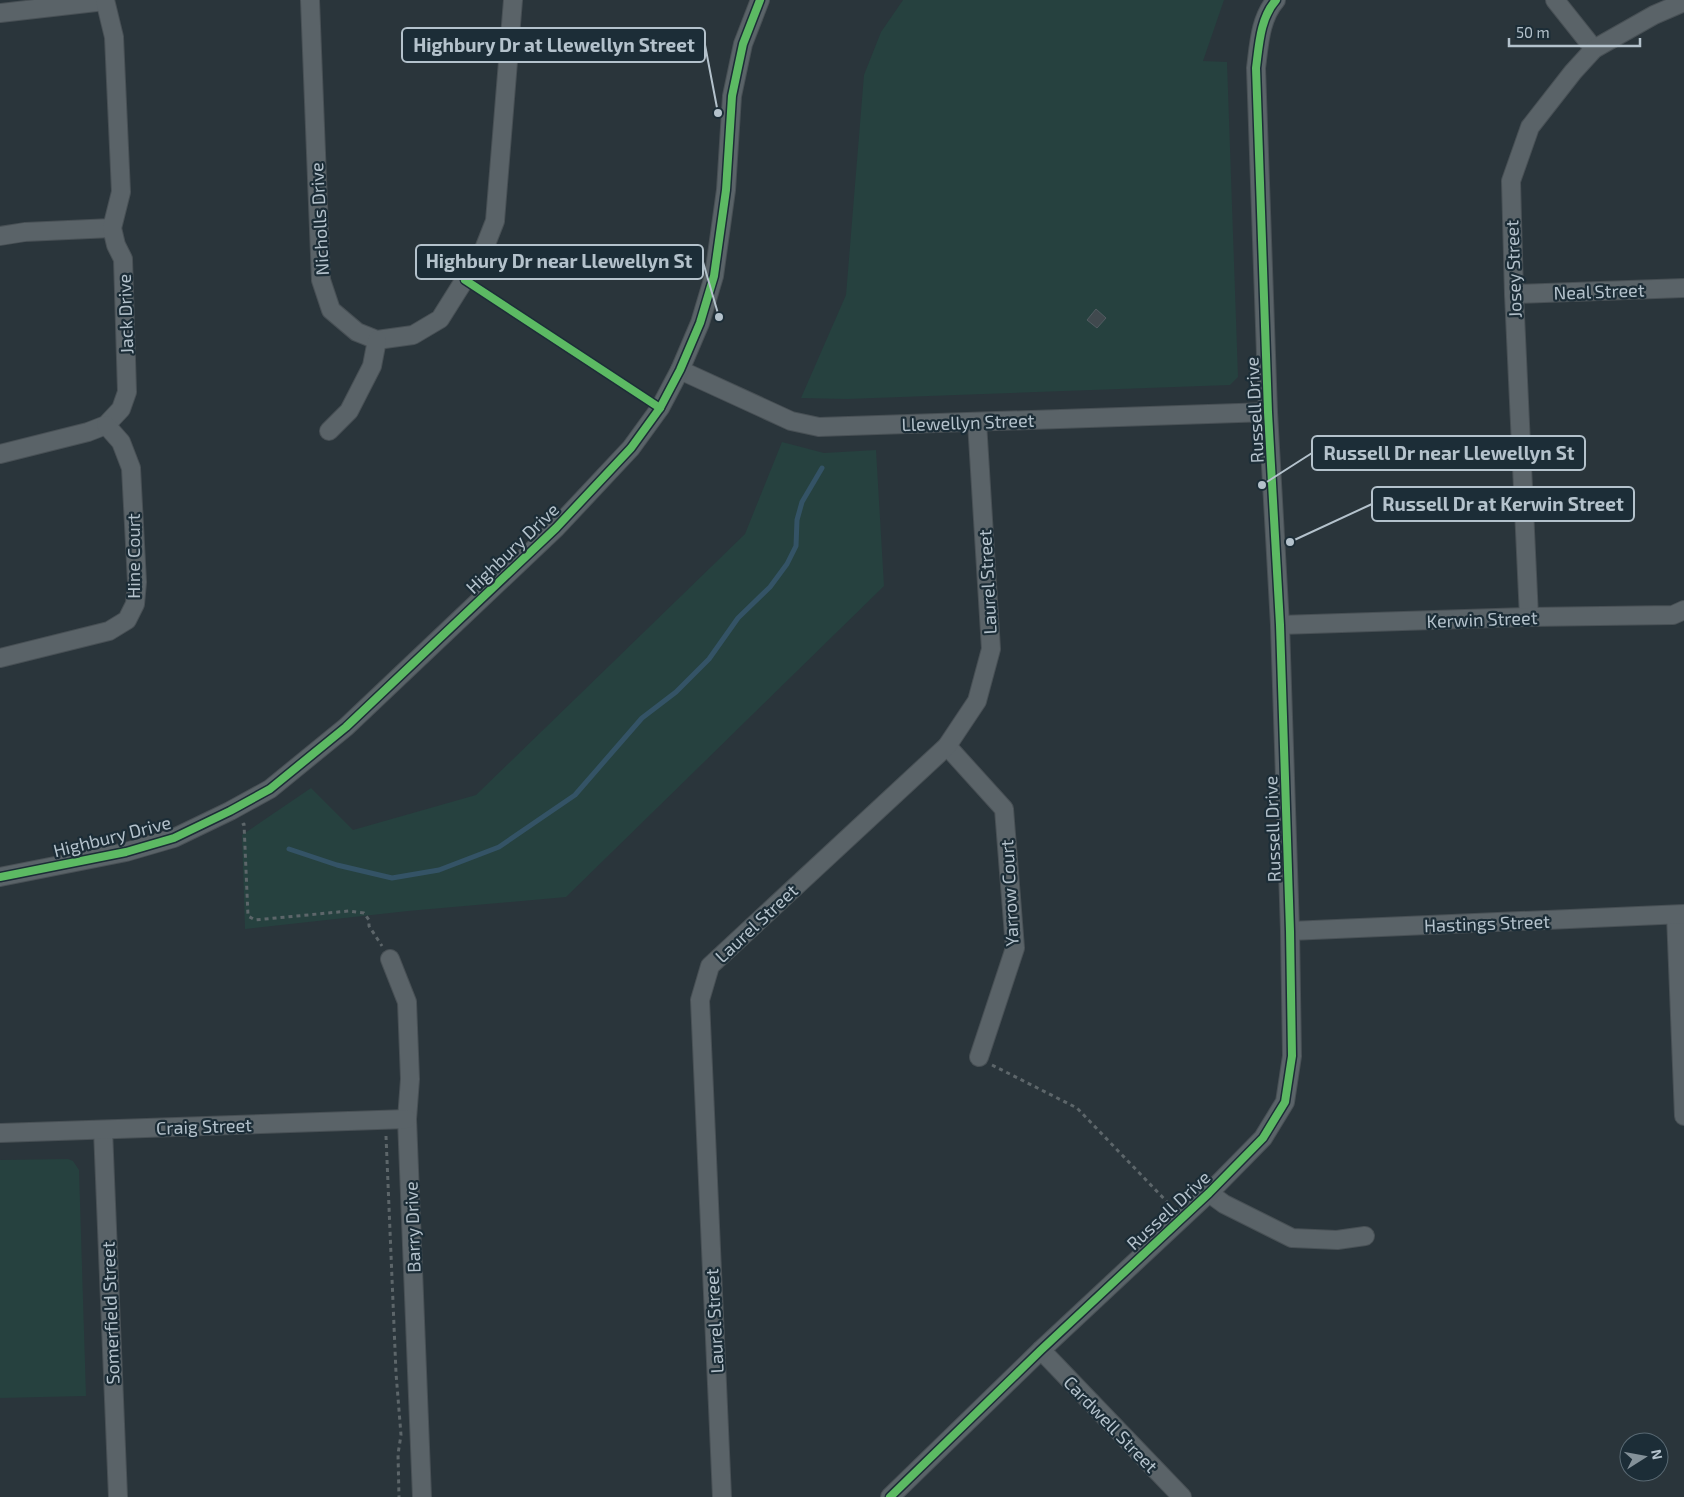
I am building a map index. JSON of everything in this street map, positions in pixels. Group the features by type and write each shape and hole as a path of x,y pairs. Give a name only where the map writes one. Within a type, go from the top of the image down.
{"street":[{"path":"0,13 105,0 114,37 122,192 112,228 26,232 0,236"},
{"name":"Nicholls Drive","path":"310,0 320,280 331,310 357,332 377,340"},
{"path":"329,431 349,412 372,366 377,340 413,335 440,319 484,249 495,221 513,0"},
{"name":"Highbury Drive","path":"0,877 126,852 174,838 270,789 346,727 556,528 631,448 660,408 680,370 700,323 714,276 726,190 732,96 743,44 760,0"},
{"name":"Russell Drive","path":"890,1497 1040,1350 1182,1216 1209,1193 1263,1138 1285,1102 1292,1056 1290,931 1280,625 1268,412 1256,68 1261,31 1276,0"},
{"path":"1555,0 1594,49"},
{"name":"Josey Street","path":"1529,617 1514,294 1511,181 1530,127 1573,72 1594,49 1654,15 1684,2"},
{"name":"Jack Drive","path":"106,425 121,409 127,392 123,259 116,246 112,228"},
{"name":"Neal Street","path":"1514,294 1684,288"},
{"name":"Llewellyn Street","path":"680,370 791,421 819,427 1268,412"},
{"name":"Laurel Street","path":"722,1497 700,1000 710,966 947,746 977,700 991,649 977,422"},
{"path":"0,454 88,432 106,425"},
{"name":"Hine Court","path":"0,658 109,631 127,620 135,604 137,582 131,468 121,442 106,425"},
{"name":"Kerwin Street","path":"1280,625 1529,617 1673,615 1684,610"},
{"name":"Yarrow Court","path":"947,746 1004,809 1015,948 979,1057"},
{"path":"1680,914 1684,1116"},
{"name":"Hastings Street","path":"1290,931 1680,914"},
{"name":"Barry Drive","path":"390,959 406,1002 410,1079 407,1119 422,1497"},
{"name":"Craig Street","path":"0,1133 407,1119"},
{"name":"Somerfield Street","path":"103,1130 118,1497"},
{"path":"1209,1193 1224,1204 1292,1238 1337,1240 1365,1236"},
{"name":"Cardwell Street","path":"1040,1350 1182,1497"}],"path":[{"path":"237,826 244,824 248,916 255,920 349,910 364,914 369,920 369,926 390,959"},
{"path":"979,1057 1006,1073 1076,1108 1161,1197 1182,1216"},
{"path":"386,1136 396,1373 401,1435 398,1454 399,1497"}],"green space":[{"path":"903,0 1224,0 1203,61 1227,62 1238,377 1230,385 847,399 801,398 846,295 864,75 881,32"},
{"path":"782,442 824,453 876,450 884,586 566,897 408,911 245,929 242,835 311,788 353,830 476,795 745,534"},
{"path":"68,1159 73,1161 79,1170 86,1396 0,1398 0,1160"}],"building":[{"path":"1096,309 1106,318 1097,328 1087,320"}],"waterway":[{"path":"289,849 337,865 392,878 439,870 499,847 575,795 642,718 676,692 709,659 738,618 770,587 787,564 796,546 797,520 802,502 822,468"}],"cycle path":[{"path":"0,877 126,852 174,838 270,789 346,727 556,528 631,448 660,408 680,370 700,323 714,276 726,190 732,96 743,44 760,0"},
{"path":"890,1497 1041,1350 1209,1193 1263,1138 1285,1102 1292,1056 1290,931 1280,625 1268,412 1256,68 1263,23 1276,0"},
{"path":"465,280 660,408"}],"place":[{"name":"Highbury Dr at Llewellyn Street","path":"718,113"},
{"name":"Highbury Dr near Llewellyn St","path":"719,317"},
{"name":"Russell Dr near Llewellyn St","path":"1262,485"},
{"name":"Russell Dr at Kerwin Street","path":"1290,542"}]}
